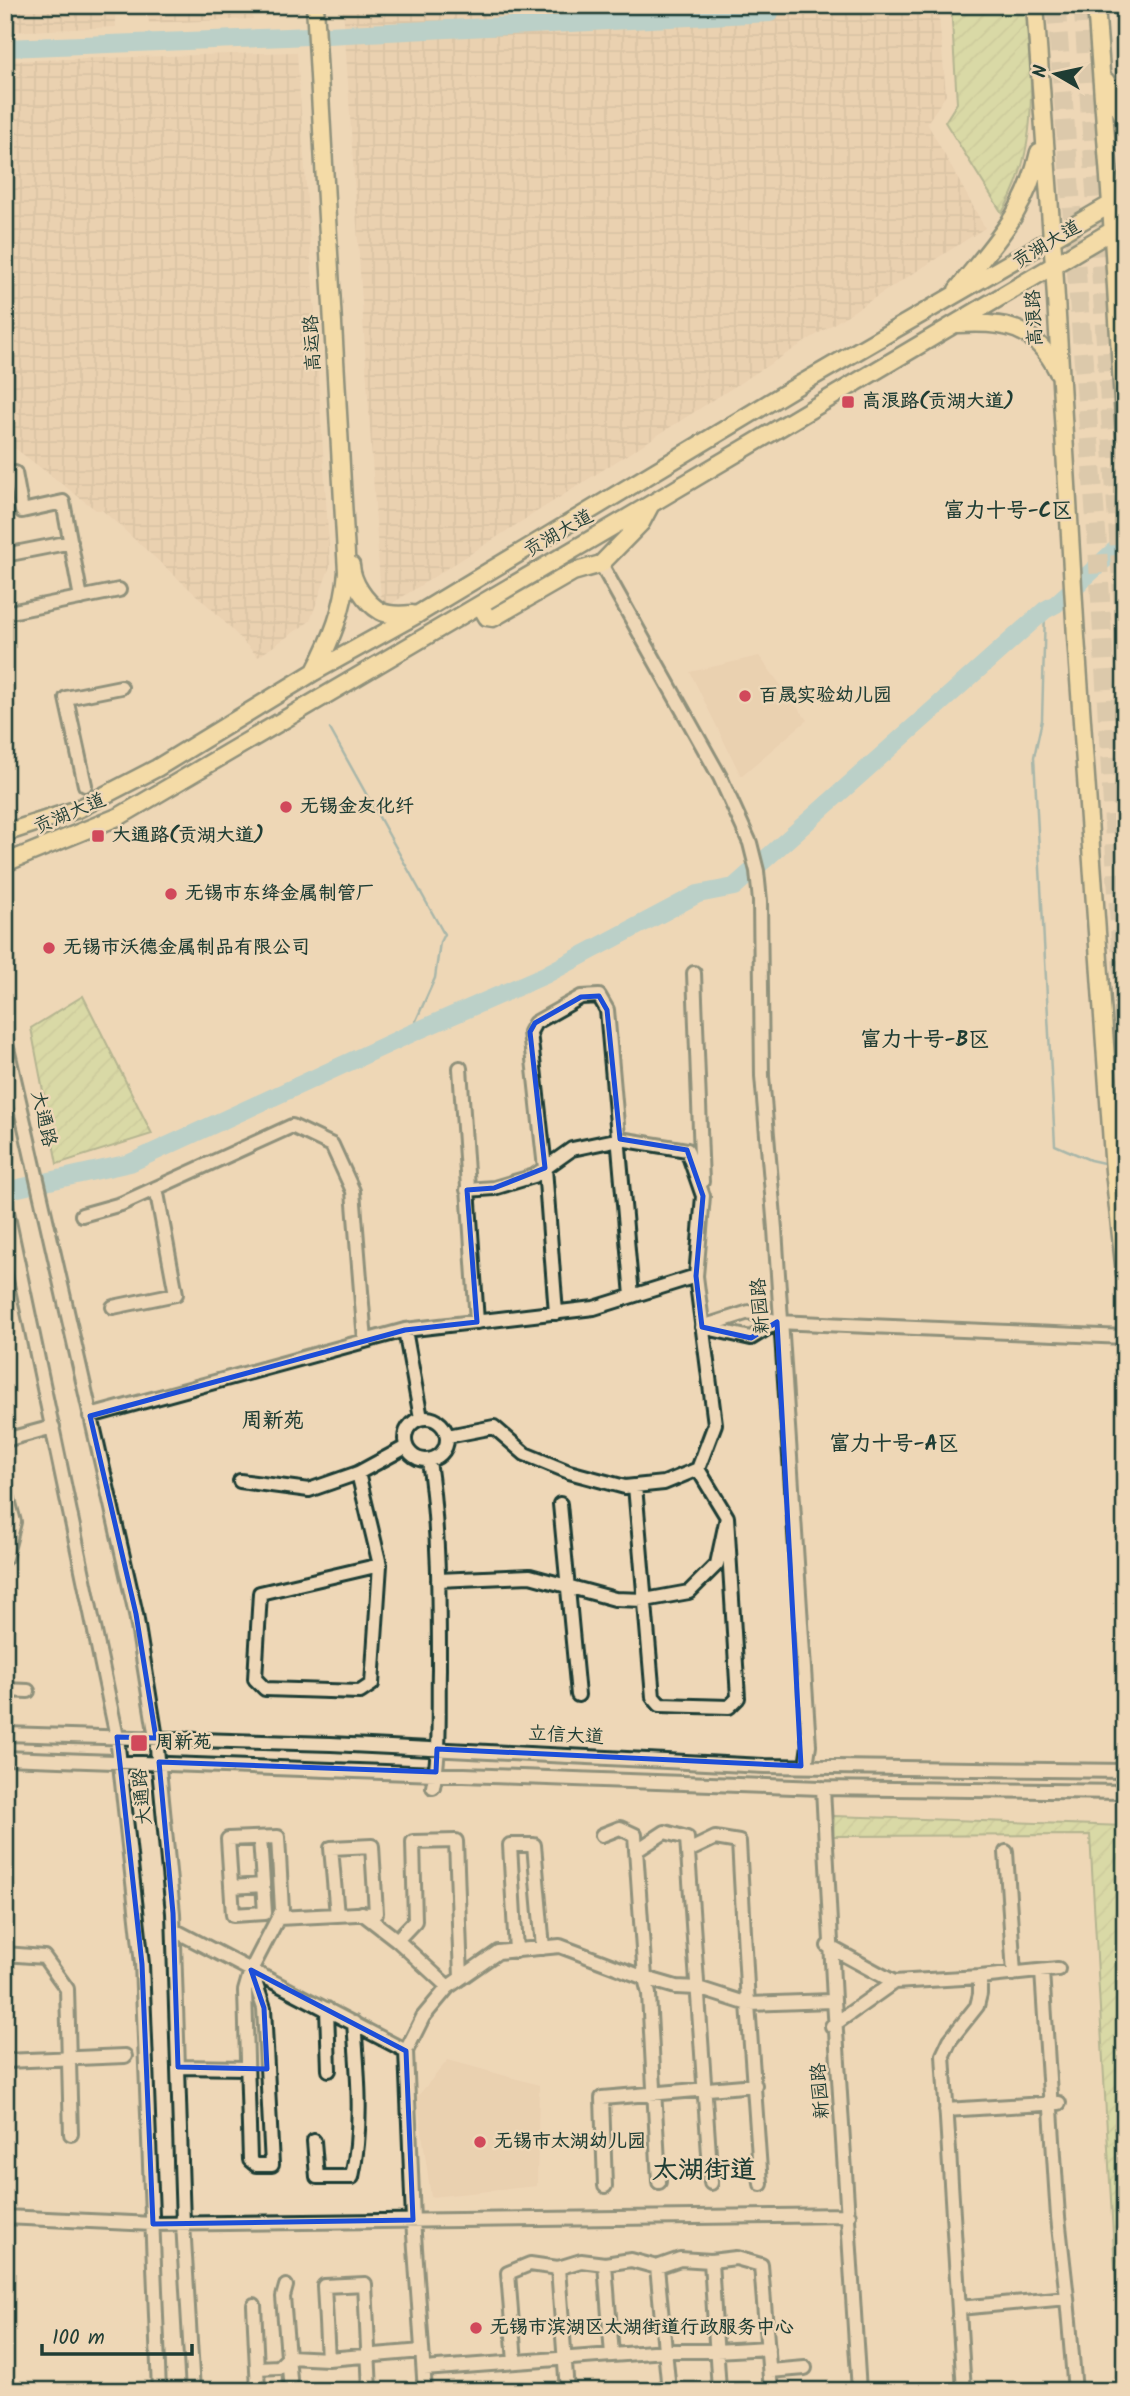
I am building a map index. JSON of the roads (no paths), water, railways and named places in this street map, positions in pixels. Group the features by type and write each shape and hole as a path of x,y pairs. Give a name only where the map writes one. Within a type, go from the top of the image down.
{"main road":[{"name":"高运路","path":"316,5 352,574 364,597 380,611 397,615 418,614"},
{"name":"高运路","path":"314,672 339,620 345,599 347,572 316,5"},
{"name":"高浪路","path":"1035,5 1050,240 1054,265 1076,637 1114,1166 1125,1274"},
{"path":"1096,5 1100,62 1118,200 1125,436"},
{"path":"1100,62 1115,103 1125,120"},
{"path":"951,297 1012,220 1025,198 1039,152 1042,111"},
{"name":"贡湖大道","path":"5,833 78,809 146,774 792,389 1118,200"},
{"name":"贡湖大道","path":"5,863 120,816 1119,226"},
{"path":"952,325 993,322 1026,334 1050,357 1060,376"},
{"path":"480,605 487,618 493,618 573,572 600,565 640,523 652,504"}],"street":[{"path":"5,475 15,474 22,511 63,502 81,598"},
{"path":"5,555 71,542"},
{"name":"新园路","path":"600,565 719,784 748,844 758,900 758,1077 779,1322 809,1745 803,1766"},
{"path":"5,612 119,590"},
{"path":"85,785 66,698 121,687"},
{"path":"447,1436 494,1427 525,1454 569,1472 625,1486 664,1483 698,1469 715,1424 696,1276 703,1196 694,973"},
{"path":"556,1312 545,1168 530,1032 535,1023 581,997 599,996 607,1010 632,1296"},
{"name":"大通路","path":"5,1039 136,1614 156,1738 174,1930 183,2222 193,2391"},
{"path":"460,1068 477,1322"},
{"path":"82,1214 121,1204 292,1126 332,1145 353,1191 365,1341"},
{"path":"467,1189 495,1188 534,1176 572,1149 620,1139 687,1150 703,1196"},
{"path":"113,1307 176,1294 156,1188"},
{"name":"大通路","path":"5,1202 117,1737 142,1964 159,2391"},
{"path":"90,1416 405,1330 594,1308 696,1276"},
{"path":"702,1326 749,1312 779,1322 1125,1337"},
{"path":"702,1326 751,1338 779,1322"},
{"path":"405,1330 421,1418"},
{"path":"421,1418 436,1420 447,1436 442,1455 429,1461 416,1458 406,1447 404,1440 409,1426 421,1418"},
{"path":"5,1440 53,1427"},
{"path":"240,1481 309,1490 358,1473 406,1447"},
{"path":"429,1461 436,1507 438,1580 437,1749 433,1787"},
{"path":"635,1486 653,1697 660,1705 729,1707 738,1698 727,1517 698,1469"},
{"path":"358,1473 380,1565 372,1684 360,1692 265,1689 256,1679 260,1593 380,1565"},
{"path":"5,1488 14,1522 5,1558"},
{"path":"560,1504 578,1695"},
{"path":"438,1580 530,1576 615,1598 645,1600 689,1592 717,1564 727,1517"},
{"path":"5,1690 29,1691"},
{"name":"立信大道","path":"5,1734 437,1749 803,1766 1125,1771"},
{"path":"5,1758 821,1788 1125,1792"},
{"name":"新园路","path":"821,1788 857,2391"},
{"path":"602,1835 620,1828 635,1835 645,1978 649,1994 659,2182"},
{"path":"636,1851 665,1832 687,1838 710,2182"},
{"path":"251,1970 264,2008 272,2165 256,2165 250,2160 245,1991 251,1970 282,1910 278,1837 228,1839 233,1915 265,1913 260,1838"},
{"path":"688,1851 715,1838 739,1842 761,2184"},
{"path":"397,1940 415,1921 413,1842 456,1840 461,1978"},
{"path":"516,1951 510,1845 534,1844 543,1948"},
{"path":"278,1918 337,1915 362,1913 376,1913 372,1846 331,1848 337,1915"},
{"path":"1006,1852 1014,1974"},
{"path":"231,1887 263,1885"},
{"path":"362,1913 397,1940 448,1987"},
{"path":"174,1930 406,2050"},
{"path":"425,2391 406,2050 423,2017 448,1987 498,1952 560,1946 645,1978 676,1987 698,1988 748,2004 831,2001"},
{"path":"829,1946 894,1982"},
{"name":"新园路","path":"829,1946 834,2025"},
{"path":"5,1954 44,1957 67,1989 71,2134"},
{"path":"834,2025 894,1982 1058,1969"},
{"path":"1042,1971 1055,2103 1058,2217 1075,2391"},
{"path":"964,2391 943,2055 950,2040 978,2006 981,1994 980,1977"},
{"path":"327,2009 329,2070"},
{"path":"314,2141 317,2177 352,2177 359,2100 354,2023"},
{"path":"5,2061 125,2056"},
{"path":"178,2067 247,2068"},
{"path":"605,2186 602,2098 755,2085"},
{"path":"946,2110 1055,2103"},
{"path":"5,2217 153,2224 846,2215"},
{"path":"514,2362 508,2273 530,2264 558,2268 581,2261 605,2264 631,2260 657,2267 680,2259 736,2258 761,2265 771,2391"},
{"path":"711,2260 719,2391"},
{"path":"605,2264 612,2355"},
{"path":"657,2267 669,2391"},
{"path":"558,2268 567,2391"},
{"path":"328,2360 324,2286 365,2284 370,2391"},
{"path":"286,2286 283,2297 290,2391"},
{"path":"959,2308 1068,2298"},
{"path":"254,2305 258,2391"},
{"path":"424,2369 666,2351 768,2348"},
{"path":"257,2368 279,2367 289,2357 328,2360 422,2351"},
{"path":"770,2371 805,2368"}],"waterway":[{"path":"5,48 770,13"},
{"path":"5,1191 130,1163 545,975 698,894 734,887 1125,541"},
{"path":"1045,610 1042,720 1034,757 1055,1145 1090,1160 1108,1164"},
{"path":"330,729 444,934 440,942 435,978 410,1034"}],"tunnel":[{"path":"1056,5 1097,538 1125,1022"},
{"path":"1083,5 1125,634"}],"place":[{"name":"高浪路(贡湖大道)","path":"848,402"},
{"name":"百晟实验幼儿园","path":"745,696"},
{"name":"无锡金友化纤","path":"286,807"},
{"name":"大通路(贡湖大道)","path":"98,836"},
{"name":"无锡市东绛金属制管厂","path":"171,894"},
{"name":"无锡市沃德金属制品有限公司","path":"49,948"},
{"name":"周新苑","path":"139,1743"},
{"name":"无锡市太湖幼儿园","path":"480,2142"},
{"name":"无锡市滨湖区太湖街道行政服务中心","path":"476,2328"}],"district":[{"name":"富力十号-C区","path":"1008,511"},
{"name":"富力十号-B区","path":"925,1040"},
{"name":"周新苑","path":"273,1421"},
{"name":"富力十号-A区","path":"894,1444"},
{"name":"太湖街道","path":"704,2171"}]}
